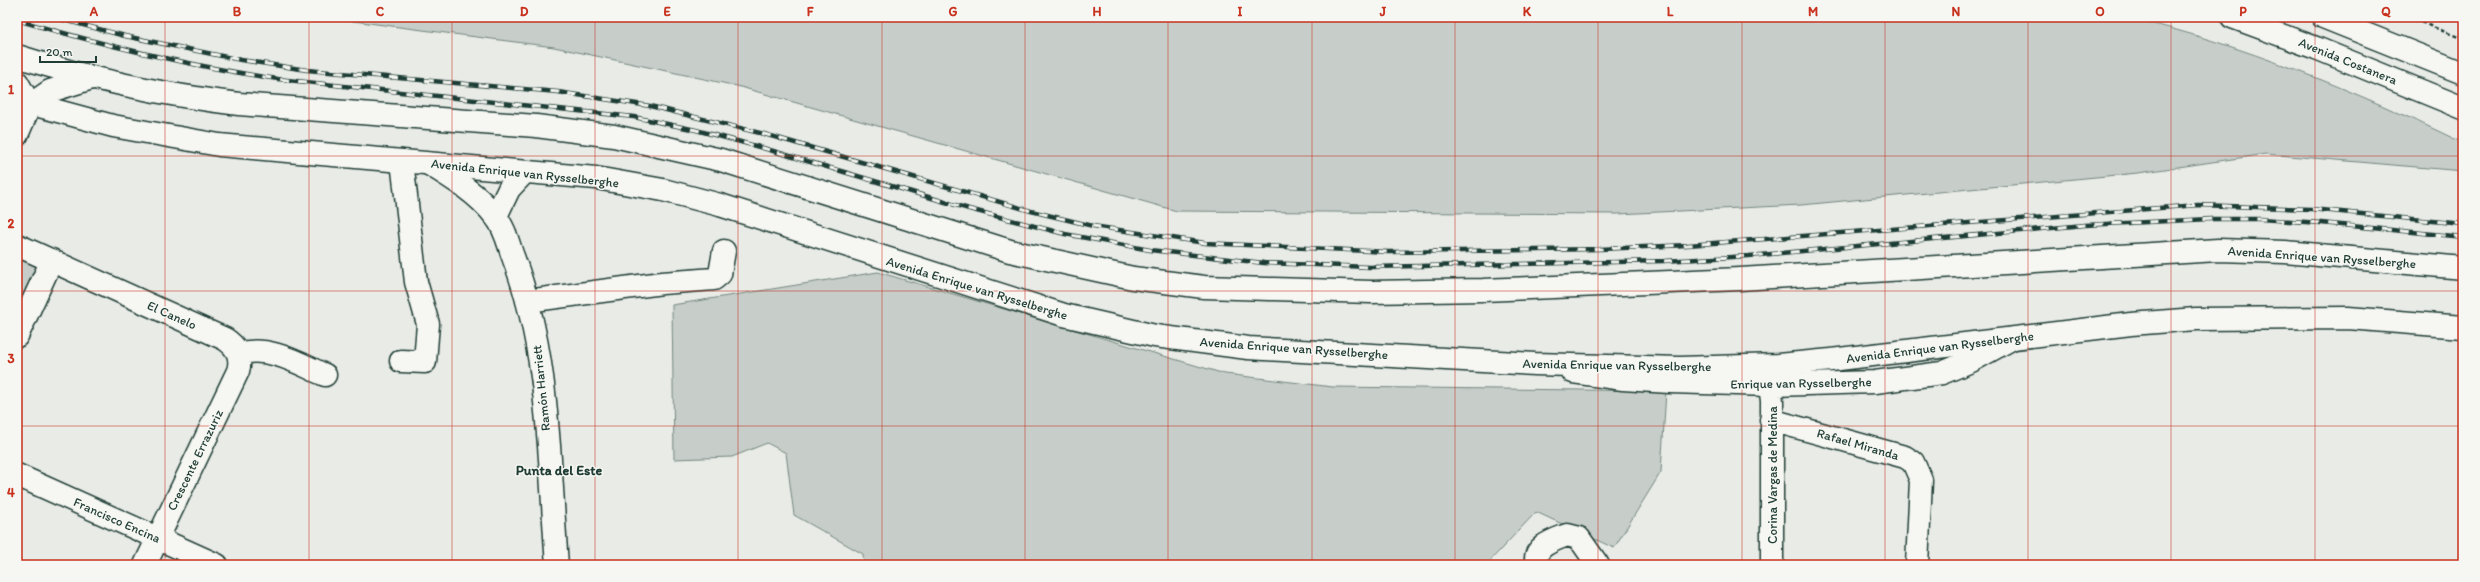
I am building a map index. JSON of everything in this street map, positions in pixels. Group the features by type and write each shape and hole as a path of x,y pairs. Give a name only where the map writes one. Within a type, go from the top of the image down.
{"main road":[{"name":"Avenida Costanera","path":"2232,17 2316,48 2463,108"},
{"path":"2323,17 2463,73"},
{"name":"Avenida Enrique van Rysselberghe","path":"17,56 94,77 156,91 239,104 536,126 614,136 720,160 1010,251 1133,278 1204,287 1371,292 1483,290 1740,279 2218,250 2285,252 2463,268"},
{"path":"24,103 56,88 94,77"},
{"path":"17,82 24,103 17,135"},
{"name":"Avenida Enrique van Rysselberghe","path":"24,103 113,126 219,145 524,173 596,178 663,190 713,203 1064,315 1155,336 1248,348 1629,368 1778,365 2131,324 2196,319 2348,318 2463,327"},
{"path":"401,361 425,362 428,324 416,282 402,161"},
{"name":"Ramón Harriett","path":"429,164 460,184 496,216 516,264 527,301 541,372 557,565"},
{"path":"496,216 509,188 524,173"},
{"name":"El Canelo","path":"17,245 225,340 235,348 238,354"},
{"path":"527,301 662,283 714,279 720,274 724,251"},
{"path":"17,336 52,260"},
{"name":"Enrique van Rysselberghe","path":"1535,364 1623,379 1770,385 1875,382 1942,373 1972,361 2012,339"},
{"path":"238,354 248,351 266,351 325,375"},
{"name":"Crescente Errazuriz","path":"146,565 157,538 238,371 238,354"},
{"name":"Corina Vargas de Medina","path":"1770,385 1772,565"},
{"name":"Rafael Miranda","path":"1771,420 1905,457 1914,462 1921,480 1917,565"},
{"name":"Francisco Encina","path":"17,475 217,565"},
{"path":"1537,565 1536,556 1541,548 1567,534 1579,538 1598,565"}],"path":[{"path":"2408,17 2463,39"}],"shaded area":[{"path":"322,17 2126,17 2169,28 2255,55 2340,87 2382,105 2463,143 2463,171 2266,154 2138,173 1801,205 1618,214 1177,211 737,86 554,47"},
{"path":"17,256 41,264 17,317"},
{"path":"878,272 1225,374 1333,387 1666,391 1661,472 1614,548 1536,512 1486,565 864,565 863,554 794,515 786,453 767,443 732,457 674,459 672,305"}],"railway":[{"path":"53,17 125,36 241,60 307,70 558,92 650,106 764,134 1031,211 1093,226 1205,243 1389,252 1600,249 1688,245 2198,205 2311,209 2463,224"},
{"path":"17,20 146,54 245,74 278,79 634,117 696,130 763,148 969,209 1065,234 1150,250 1264,263 1370,267 1664,261 1749,256 2085,225 2211,219 2260,219 2321,223 2463,237"}],"district":[{"name":"Punta del Este","path":"559,470"}]}
